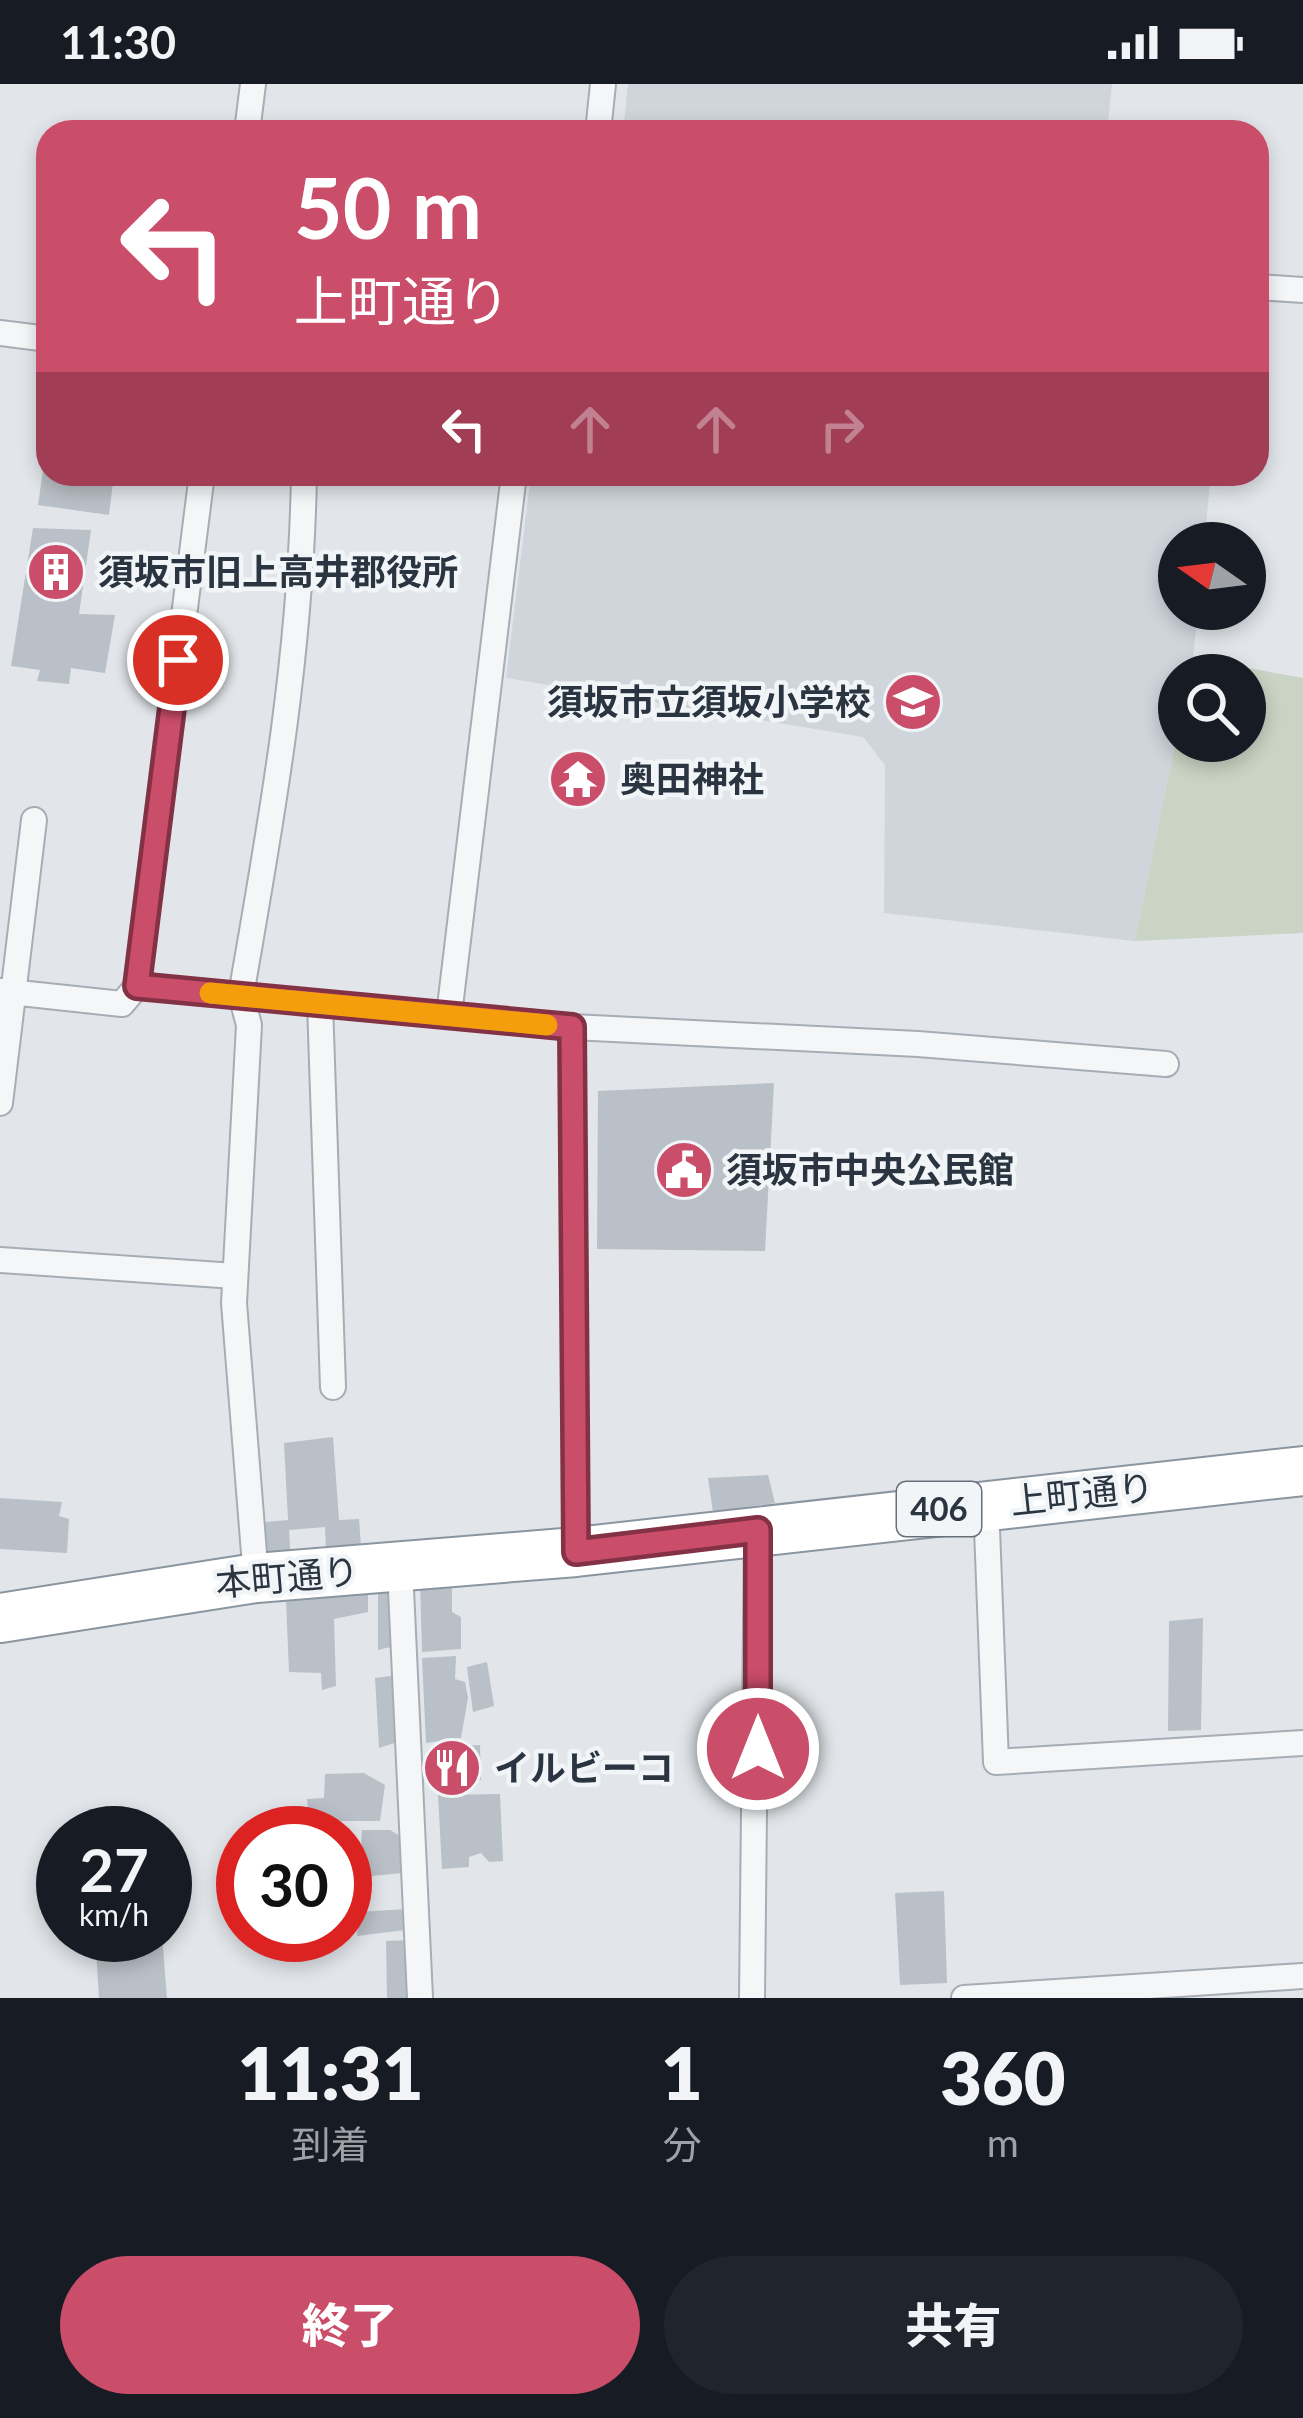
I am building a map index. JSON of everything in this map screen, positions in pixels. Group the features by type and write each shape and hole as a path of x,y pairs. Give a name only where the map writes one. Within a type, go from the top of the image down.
{"highway":[{"name":"上町通り","path":"576,1552 1303,1471"},
{"name":"本町通り","path":"0,1618 256,1578 576,1552"}],"street":[{"path":"248,120 253,84"},
{"path":"599,120 603,84"},
{"path":"1269,288 1303,290"},
{"path":"0,333 36,338"},
{"path":"7,992 122,1004 137,986 200,486"},
{"path":"256,1578 235,1276 249,1025 241,995 290,721 302,598 304,486"},
{"path":"448,1015 513,486"},
{"path":"0,1102 7,992 34,820"},
{"path":"137,986 572,1027 918,1044 1166,1064"},
{"path":"320,1003 333,1387"},
{"path":"572,1027 576,1552"},
{"path":"0,1260 235,1276"},
{"path":"986,1503 996,1762 1303,1743"},
{"path":"752,1998 758,1530"},
{"path":"400,1568 420,1998"},
{"path":"964,1998 1240,1989 1303,1976"}],"shaded area":[{"path":"628,84 1112,84 1108,120 624,120"},
{"name":"須坂市立須坂小学校","path":"530,486 1210,486 1206,522 1158,522 1158,630 1196,630 1193,654 1158,654 1158,762 1171,762 1135,941 884,913 885,765 863,737 506,678"}],"green space":[{"path":"1266,671 1303,678 1303,933 1135,941 1171,762 1266,762"}],"building":[{"path":"41,486 113,486 109,515 38,505"},
{"name":"須坂市旧上高井郡役所","path":"33,528 91,530 79,614 115,615 105,673 71,668 69,684 37,681 40,670 11,666"},
{"name":"須坂市中央公民館","path":"774,1083 765,1251 597,1249 598,1091"},
{"path":"333,1437 339,1520 359,1519 361,1546 326,1550 325,1527 289,1530 291,1560 267,1562 265,1522 288,1520 284,1443"},
{"path":"768,1475 775,1503 713,1512 708,1478"},
{"path":"0,1498 62,1502 59,1516 69,1519 67,1553 0,1549"},
{"path":"452,1580 452,1612 461,1617 461,1649 422,1652 420,1581"},
{"path":"368,1587 368,1612 334,1619 336,1686 322,1690 321,1673 289,1672 286,1600"},
{"path":"378,1587 394,1587 395,1646 378,1650"},
{"path":"1203,1618 1201,1730 1168,1731 1169,1621"},
{"path":"456,1656 455,1679 465,1682 468,1698 461,1738 426,1743 422,1658"},
{"path":"487,1662 494,1706 473,1712 467,1667"},
{"path":"398,1675 401,1741 379,1748 375,1678"},
{"path":"480,1745 481,1780 432,1786 431,1747"},
{"path":"364,1773 385,1785 380,1821 372,1821 372,1806 308,1806 307,1799 324,1798 325,1774"},
{"path":"500,1794 503,1861 489,1862 481,1853 469,1857 469,1867 442,1869 438,1795"},
{"path":"372,1830 390,1830 402,1837 404,1873 372,1876"},
{"path":"944,1891 947,1983 900,1985 895,1893"},
{"path":"406,1909 405,1930 372,1934 372,1911"},
{"path":"409,1940 411,1998 387,1998 386,1941"},
{"path":"97,1962 164,1962 167,1998 99,1998"}],"slow traffic":[{"path":"210,993 547,1025"}],"place":[{"name":"須坂市旧上高井郡役所","path":"56,572"},
{"name":"須坂市立須坂小学校","path":"913,702"},
{"name":"奥田神社","path":"578,779"},
{"name":"須坂市中央公民館","path":"684,1170"},
{"name":"イルビーコ","path":"452,1768"}],"route":[{"path":"178,660 137,986 572,1027 576,1552 758,1530 758,1749"}]}
